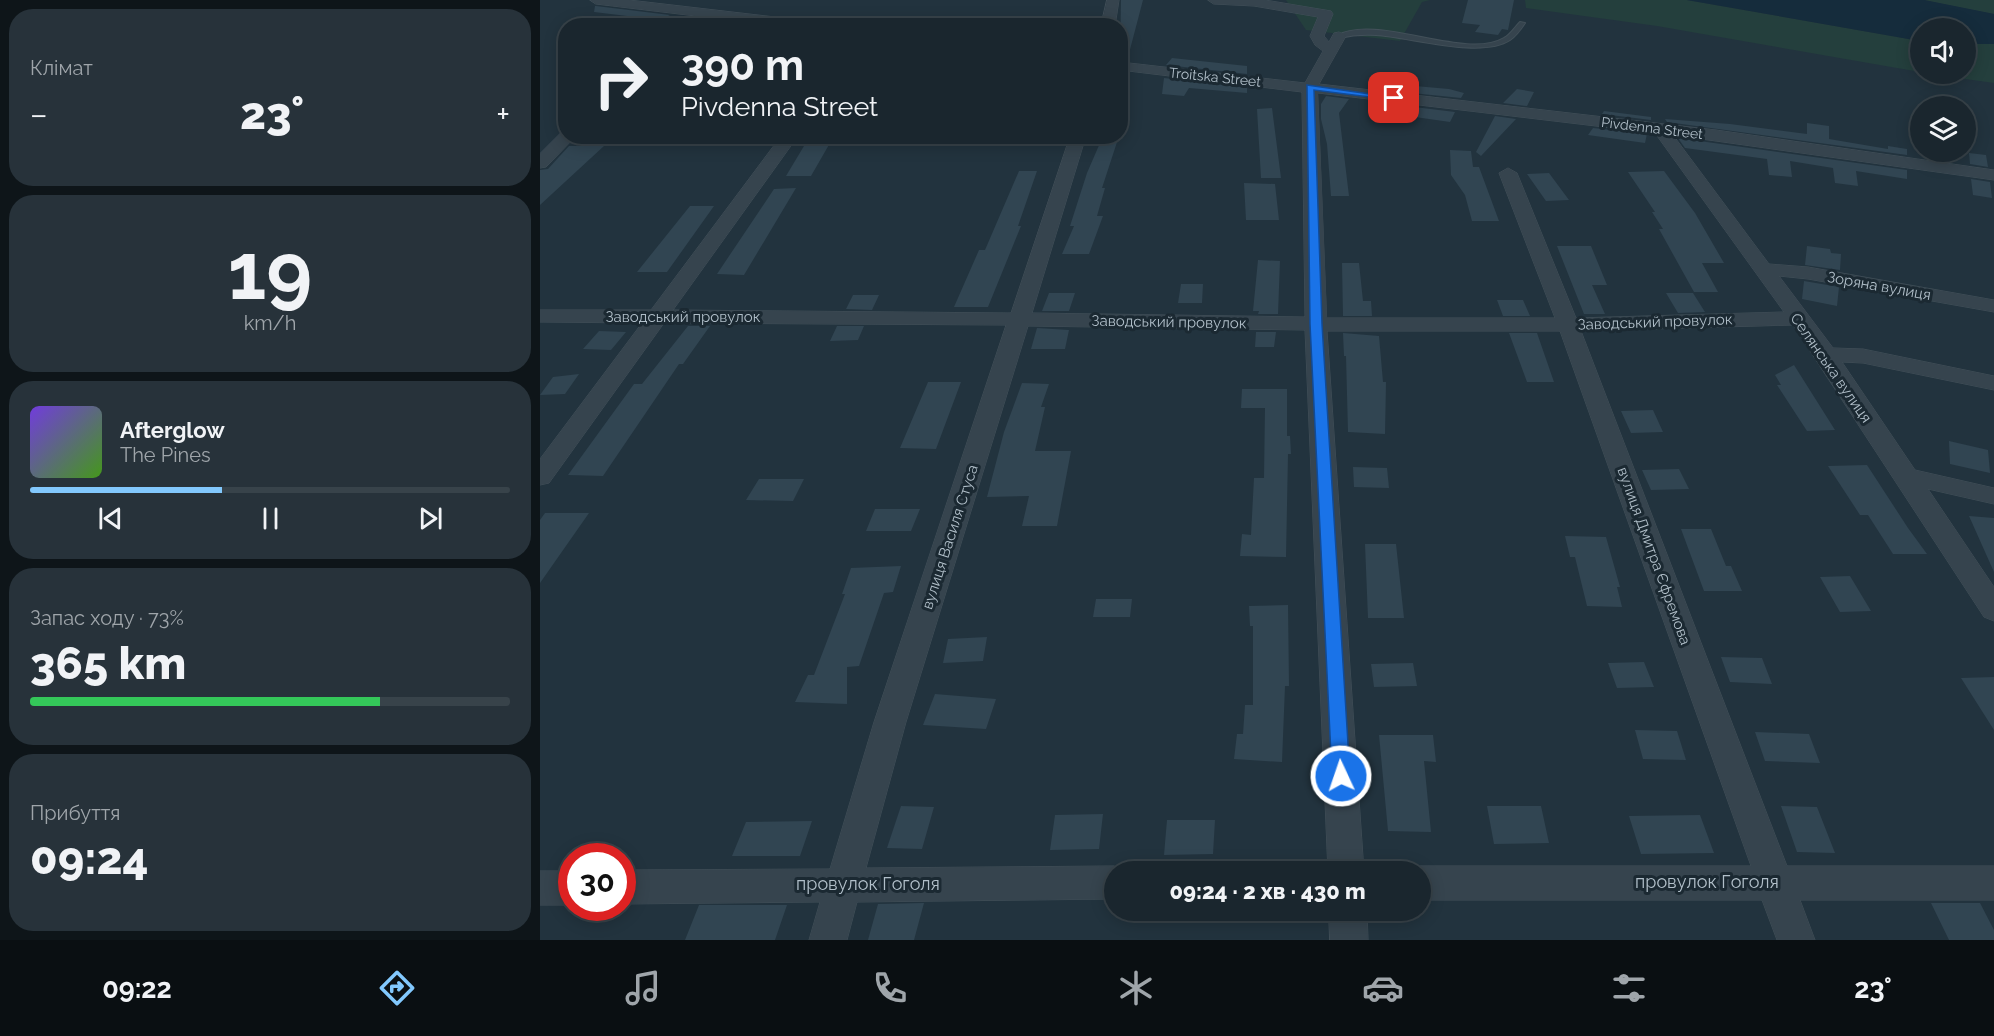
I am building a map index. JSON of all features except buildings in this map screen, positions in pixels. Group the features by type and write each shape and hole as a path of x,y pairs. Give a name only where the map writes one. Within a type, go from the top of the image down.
{"street":[{"path":"596,0 689,18"},
{"path":"695,18 714,0"},
{"path":"1110,18 1113,0"},
{"path":"1214,0 1254,2 1326,14 1317,36 1320,42 1335,43 1310,87 1316,324 1345,861"},
{"path":"699,18 717,14 744,3"},
{"path":"717,14 751,18"},
{"name":"Troitska Street","path":"1128,67 1310,87"},
{"name":"Pivdenna Street","path":"1310,87 1727,137 1994,175"},
{"name":"Селянська вулиця","path":"1662,131 1826,355 1994,610"},
{"path":"540,163 560,144"},
{"path":"540,477 784,144"},
{"name":"вулиця Василя Стуса","path":"828,940 890,722 1076,144"},
{"name":"вулиця Дмитра Єфремова","path":"1508,173 1568,325 1796,940"},
{"name":"Зоряна вулиця","path":"1762,269 1808,273 1994,306"},
{"name":"Заводський провулок","path":"540,316 1568,325 1797,318"},
{"path":"1826,355 1863,356 1994,383"},
{"path":"1904,475 1994,496"},
{"name":"провулок Гоголя","path":"636,887 1104,883"},
{"name":"провулок Гоголя","path":"1431,883 1994,883"},
{"path":"540,888 558,888"},
{"path":"1348,921 1349,940"}],"lane":[{"path":"1335,43 1359,32 1479,45 1504,41 1522,23"}],"green space":[{"path":"1286,0 1430,0 1422,2 1400,41 1306,30"},
{"path":"1525,0 1687,0 1910,39 1910,70 1657,26 1526,8"},
{"path":"1924,0 1994,0 1994,14"},
{"path":"1976,44 1994,44 1994,83 1976,80"}],"water":[{"path":"1687,0 1924,0 1994,14 1994,44 1976,44 1976,18 1910,18 1910,39"}],"route":[{"path":"1341,776 1316,324 1310,87 1394,98"}]}
